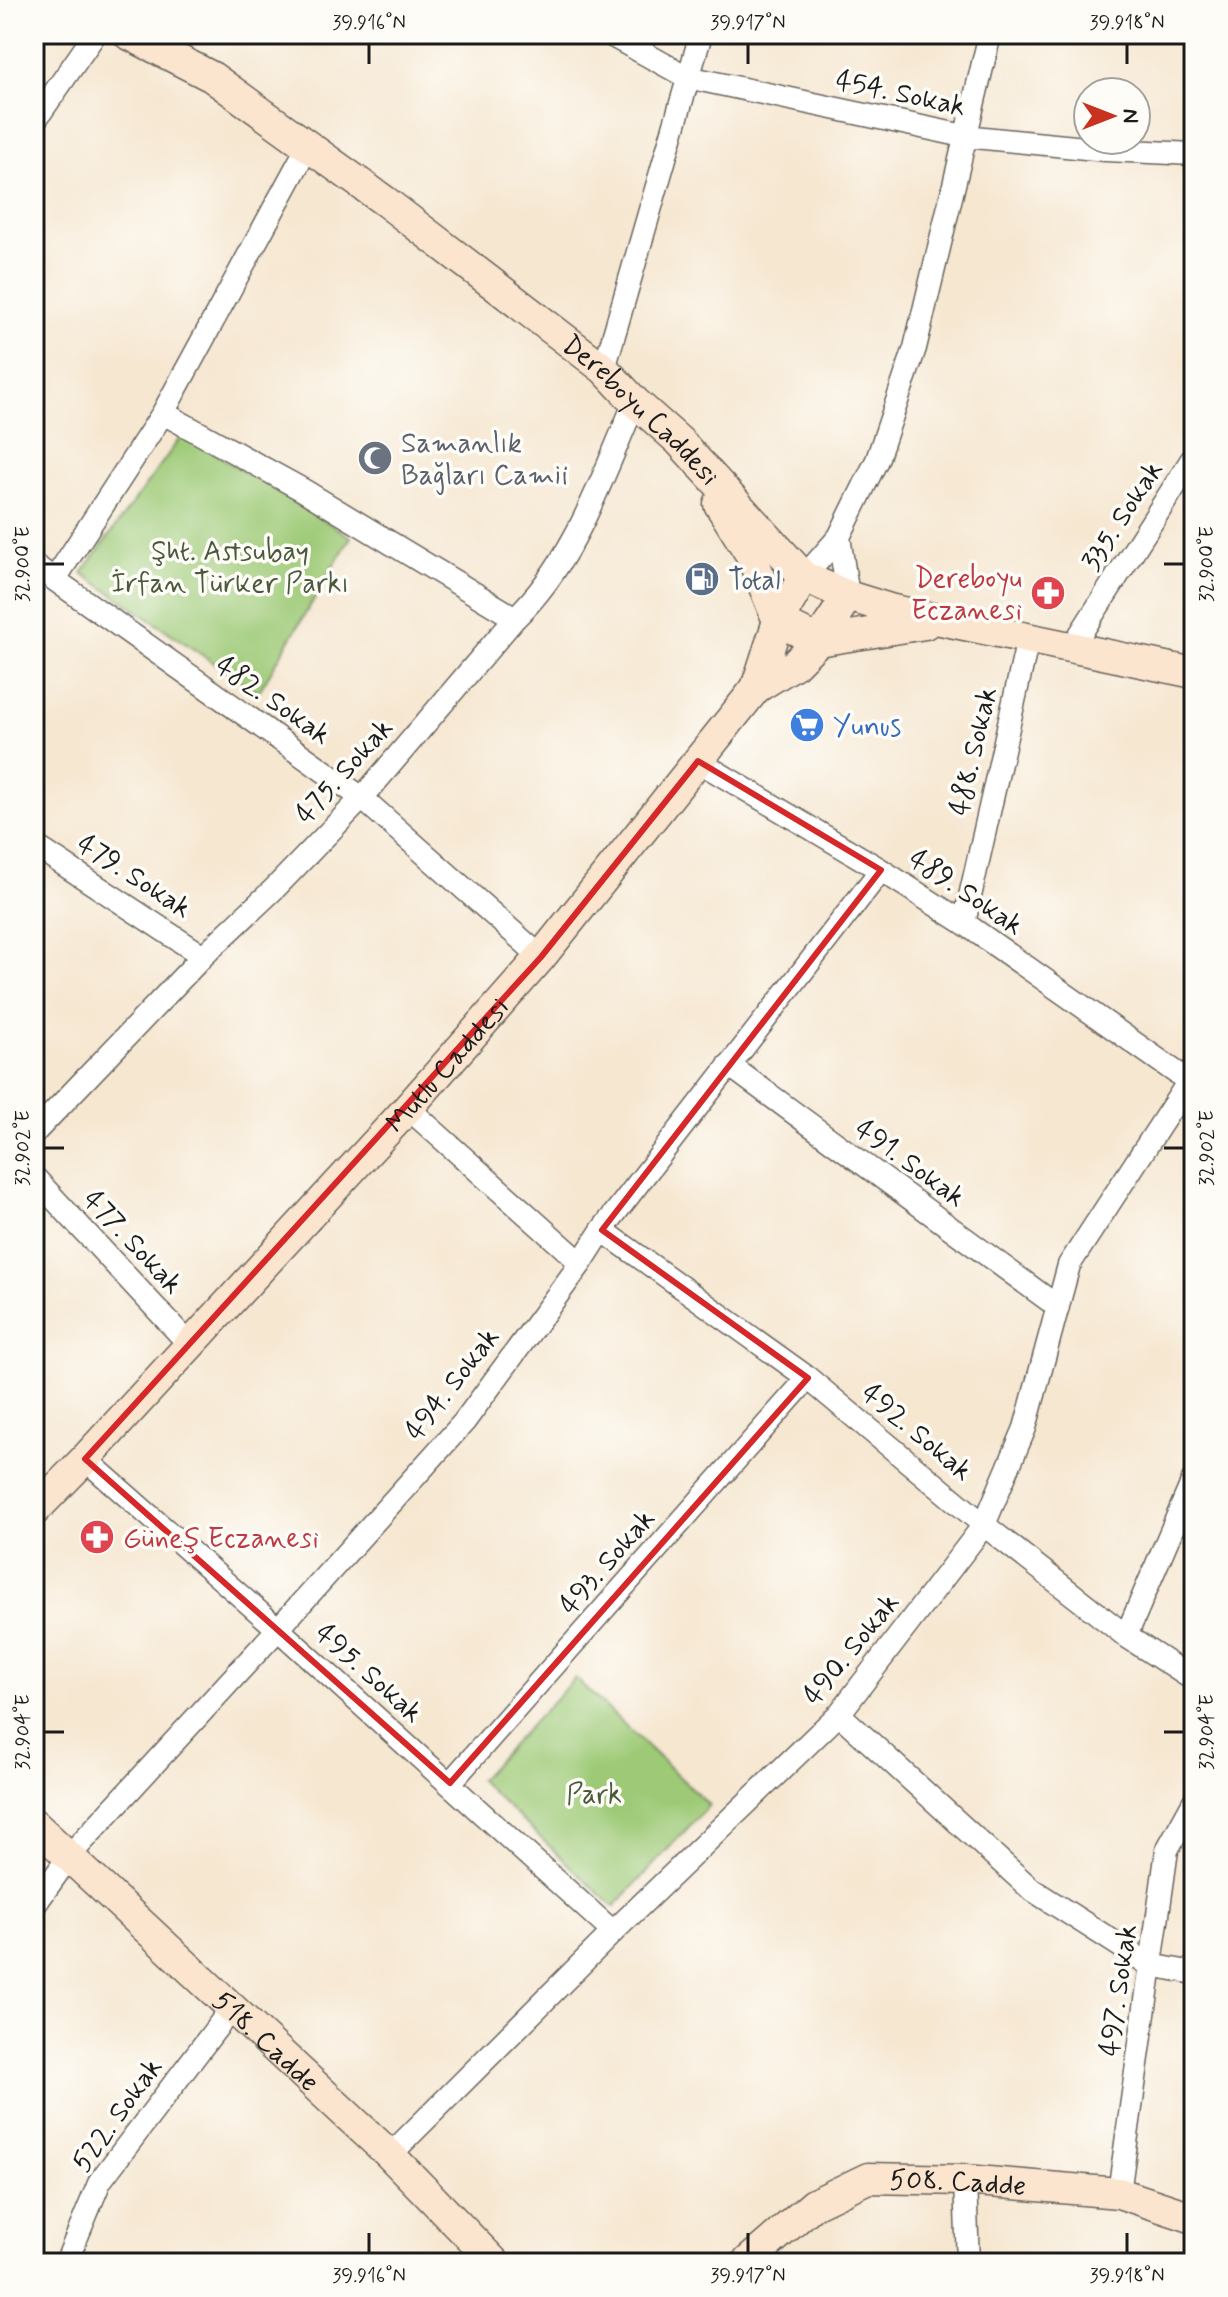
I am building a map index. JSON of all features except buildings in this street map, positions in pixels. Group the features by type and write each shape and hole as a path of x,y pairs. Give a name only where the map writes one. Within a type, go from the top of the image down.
{"street":[{"path":"34,122 95,34"},
{"name":"Dereboyu Caddesi","path":"128,34 212,77 604,369 679,441 804,577 848,596 893,610 1194,673"},
{"name":"454. Sokak","path":"609,34 687,77 964,136 1106,150 1194,154"},
{"path":"604,369 701,34"},
{"path":"804,577 839,537 877,460 915,348 990,34"},
{"path":"55,579 163,413 308,146"},
{"name":"475. Sokak","path":"34,1133 203,956 275,888 362,798 515,618 534,600 577,536 635,402"},
{"path":"163,413 303,490 515,618"},
{"path":"679,441 751,555 778,621 818,641 947,621"},
{"name":"335. Sokak","path":"1072,647 1194,456"},
{"path":"756,688 795,664 818,641 848,596 839,537"},
{"name":"482. Sokak","path":"34,565 362,798 541,957"},
{"name":"Mutlu Caddesi","path":"34,1511 408,1108 541,957 756,688 778,621 804,577"},
{"name":"488. Sokak","path":"964,923 1028,639"},
{"name":"489. Sokak","path":"698,761 964,923 1192,1078"},
{"name":"479. Sokak","path":"34,845 203,956"},
{"name":"494. Sokak","path":"34,1906 70,1855 464,1422 602,1230 881,870"},
{"name":"491. Sokak","path":"729,1065 1058,1307"},
{"name":"490. Sokak","path":"390,2155 613,1932 839,1714 984,1525 1025,1428 1069,1265 1192,1078"},
{"path":"408,1108 581,1263"},
{"name":"477. Sokak","path":"34,1177 190,1345"},
{"name":"492. Sokak","path":"602,1230 808,1378 984,1525 1126,1636 1194,1680"},
{"name":"493. Sokak","path":"450,1783 808,1378"},
{"name":"495. Sokak","path":"85,1459 613,1932"},
{"path":"1126,1636 1194,1478"},
{"path":"839,1714 1031,1889 1150,1965 1194,1973"},
{"name":"497. Sokak","path":"1119,2193 1167,1850 1194,1801"},
{"name":"518. Cadde","path":"34,1824 390,2155 495,2263"},
{"name":"522. Sokak","path":"66,2263 100,2181 231,2009"},
{"name":"508. Cadde","path":"746,2263 814,2204 868,2178 965,2180 1119,2193 1194,2218"},
{"path":"965,2180 968,2263"}],"highlighted area":[{"path":"698,761 881,870 602,1230 808,1378 450,1783 85,1459 541,957"}],"green space":[{"name":"Şht. Astsubay İrfan Türker Parkı","path":"183,434 351,537 258,693 82,573"},
{"name":"Park","path":"575,1678 709,1805 614,1907 479,1780"}],"place":[{"name":"Samanlık Bağları Camii","path":"375,458"},
{"name":"Total","path":"702,579"},
{"name":"Dereboyu Eczanesi","path":"1048,593"},
{"name":"Yunus","path":"807,725"},
{"name":"Güneş Eczanesi","path":"97,1537"}]}
